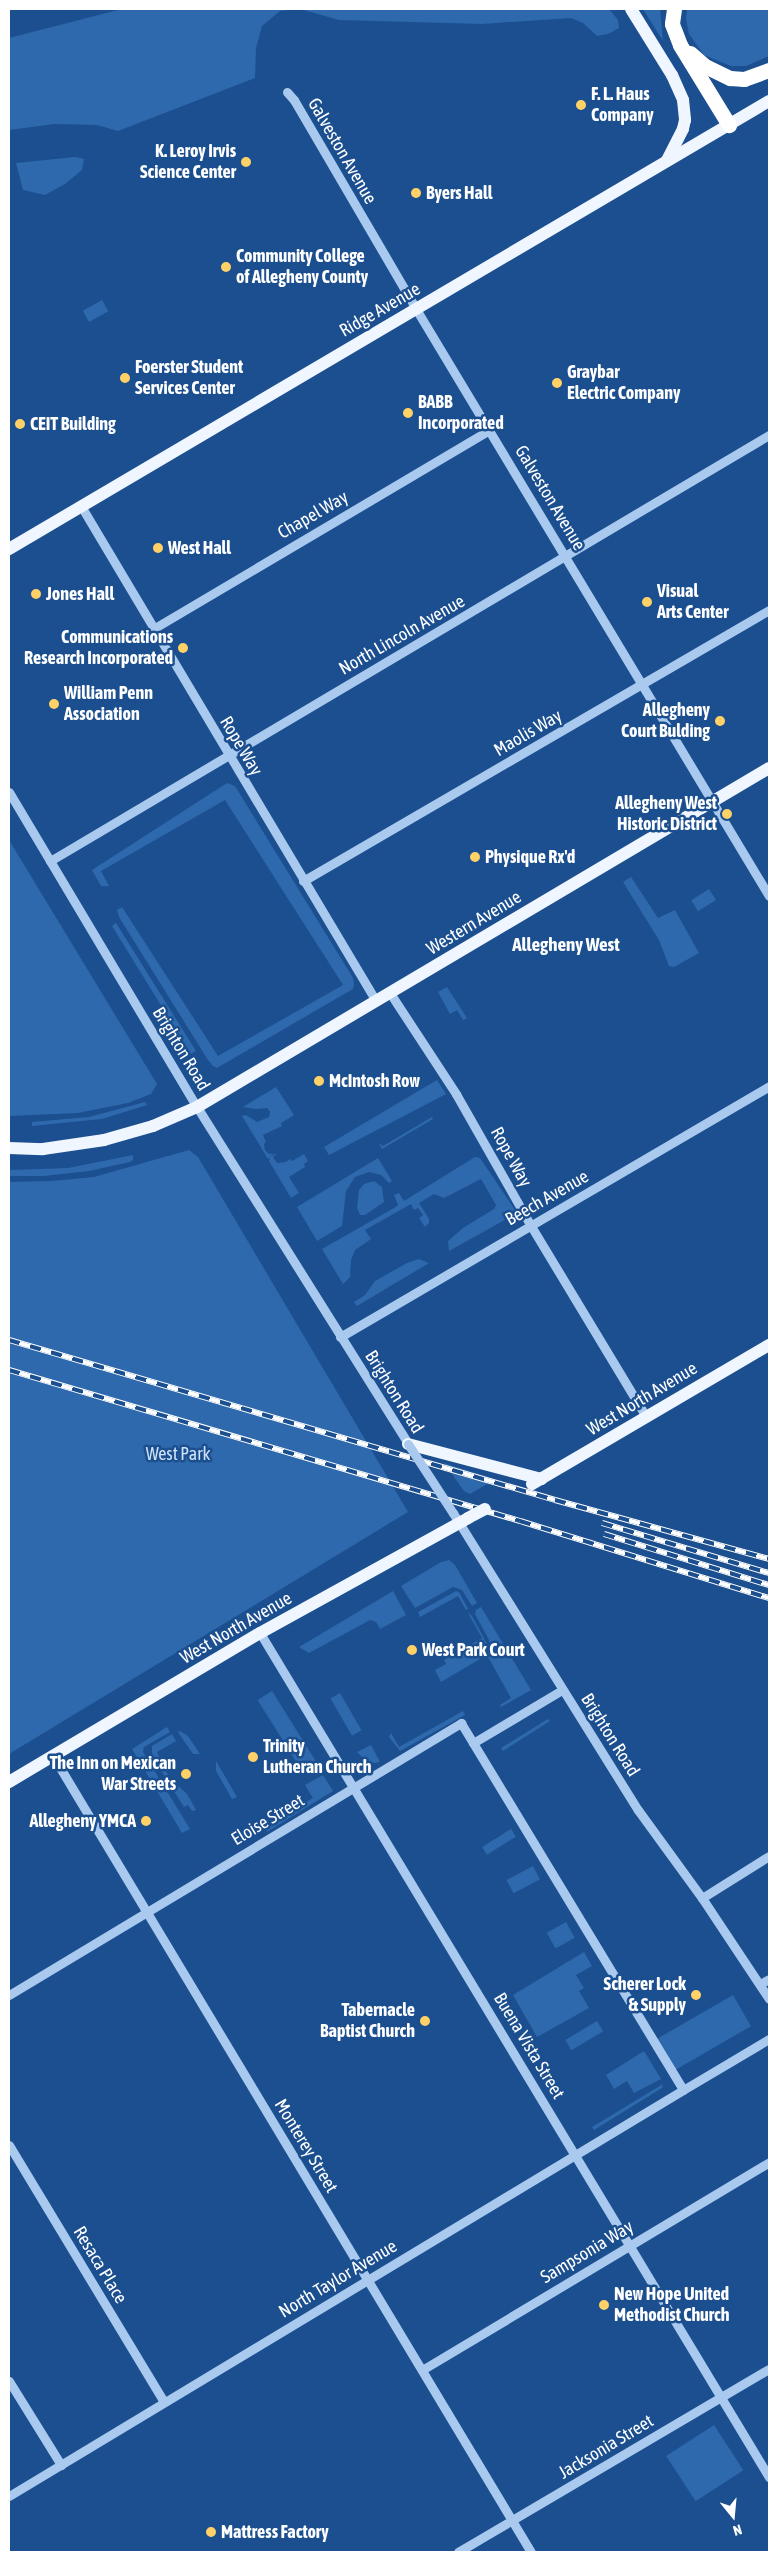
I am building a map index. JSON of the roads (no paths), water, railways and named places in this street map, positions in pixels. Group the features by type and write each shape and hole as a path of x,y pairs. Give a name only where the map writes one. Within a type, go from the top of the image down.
{"highway":[{"path":"674,9 672,24 680,45 729,125"},
{"path":"680,45 705,66 730,78 744,79 769,70"}],"main road":[{"path":"631,9 672,75 683,100 685,120 683,129 667,161"},
{"name":"Ridge Avenue","path":"9,549 769,101"},
{"name":"Western Avenue","path":"9,1148 44,1149 104,1140 153,1126 197,1107 769,768"},
{"name":"West North Avenue","path":"406,1440 537,1482 769,1344"},
{"name":"West North Avenue","path":"9,1782 260,1633 460,1518 485,1509"}],"street":[{"name":"Galveston Avenue","path":"287,92 294,100 416,309 567,556 769,896"},
{"name":"Chapel Way","path":"153,629 490,430"},
{"name":"North Lincoln Avenue","path":"50,861 769,436"},
{"name":"Rope Way","path":"81,506 228,756 376,1001"},
{"name":"Maolis Way","path":"303,881 769,610"},
{"name":"Brighton Road","path":"9,792 197,1107 340,1337 406,1440 460,1518 562,1690 638,1810 702,1898 769,1999"},
{"name":"Rope Way","path":"390,993 459,1099 531,1226 646,1417"},
{"name":"Beech Avenue","path":"340,1337 769,1086"},
{"name":"Buena Vista Street","path":"260,1633 769,2477"},
{"path":"562,1690 473,1743 683,2090"},
{"name":"Eloise Street","path":"9,1995 461,1723 473,1743"},
{"name":"Monterey Street","path":"53,1756 531,2552"},
{"path":"702,1898 769,1856"},
{"path":"760,1984 769,1979"},
{"name":"North Taylor Avenue","path":"9,2496 769,2039"},
{"name":"Resaca Place","path":"9,2145 164,2402"},
{"name":"Sampsonia Way","path":"422,2370 769,2162"},
{"name":"Jacksonia Street","path":"458,2552 769,2369"},
{"path":"9,2380 61,2465"}],"railway":[{"path":"9,1340 555,1500 769,1559"},
{"path":"9,1370 520,1521 769,1598"},
{"path":"602,1523 769,1573"},
{"path":"604,1534 769,1585"}],"place":[{"name":"F. L. Haus Company","path":"581,105"},
{"name":"K. Leroy Irvis Science Center","path":"246,162"},
{"name":"Byers Hall","path":"416,193"},
{"name":"Community College of Allegheny County","path":"226,267"},
{"name":"Foerster Student Services Center","path":"125,378"},
{"name":"Graybar Electric Company","path":"557,383"},
{"name":"BABB Incorporated","path":"408,413"},
{"name":"CEIT Building","path":"20,424"},
{"name":"West Hall","path":"158,548"},
{"name":"Jones Hall","path":"36,594"},
{"name":"Visual Arts Center","path":"647,602"},
{"name":"Communications Research Incorporated","path":"183,648"},
{"name":"William Penn Association","path":"54,704"},
{"name":"Allegheny Court Bulding","path":"720,721"},
{"name":"Allegheny West Historic District","path":"727,814"},
{"name":"Physique Rx'd","path":"475,857"},
{"name":"McIntosh Row","path":"319,1081"},
{"name":"West Park Court","path":"412,1650"},
{"name":"Trinity Lutheran Church","path":"253,1757"},
{"name":"The Inn on Mexican War Streets","path":"186,1774"},
{"name":"Allegheny YMCA","path":"146,1821"},
{"name":"Scherer Lock & Supply","path":"696,1995"},
{"name":"Tabernacle Baptist Church","path":"425,2021"},
{"name":"New Hope United Methodist Church","path":"604,2305"},
{"name":"Mattress Factory","path":"211,2532"}],"district":[{"name":"Allegheny West","path":"566,945"}],"park label":[{"name":"West Park","path":"178,1454"}]}
